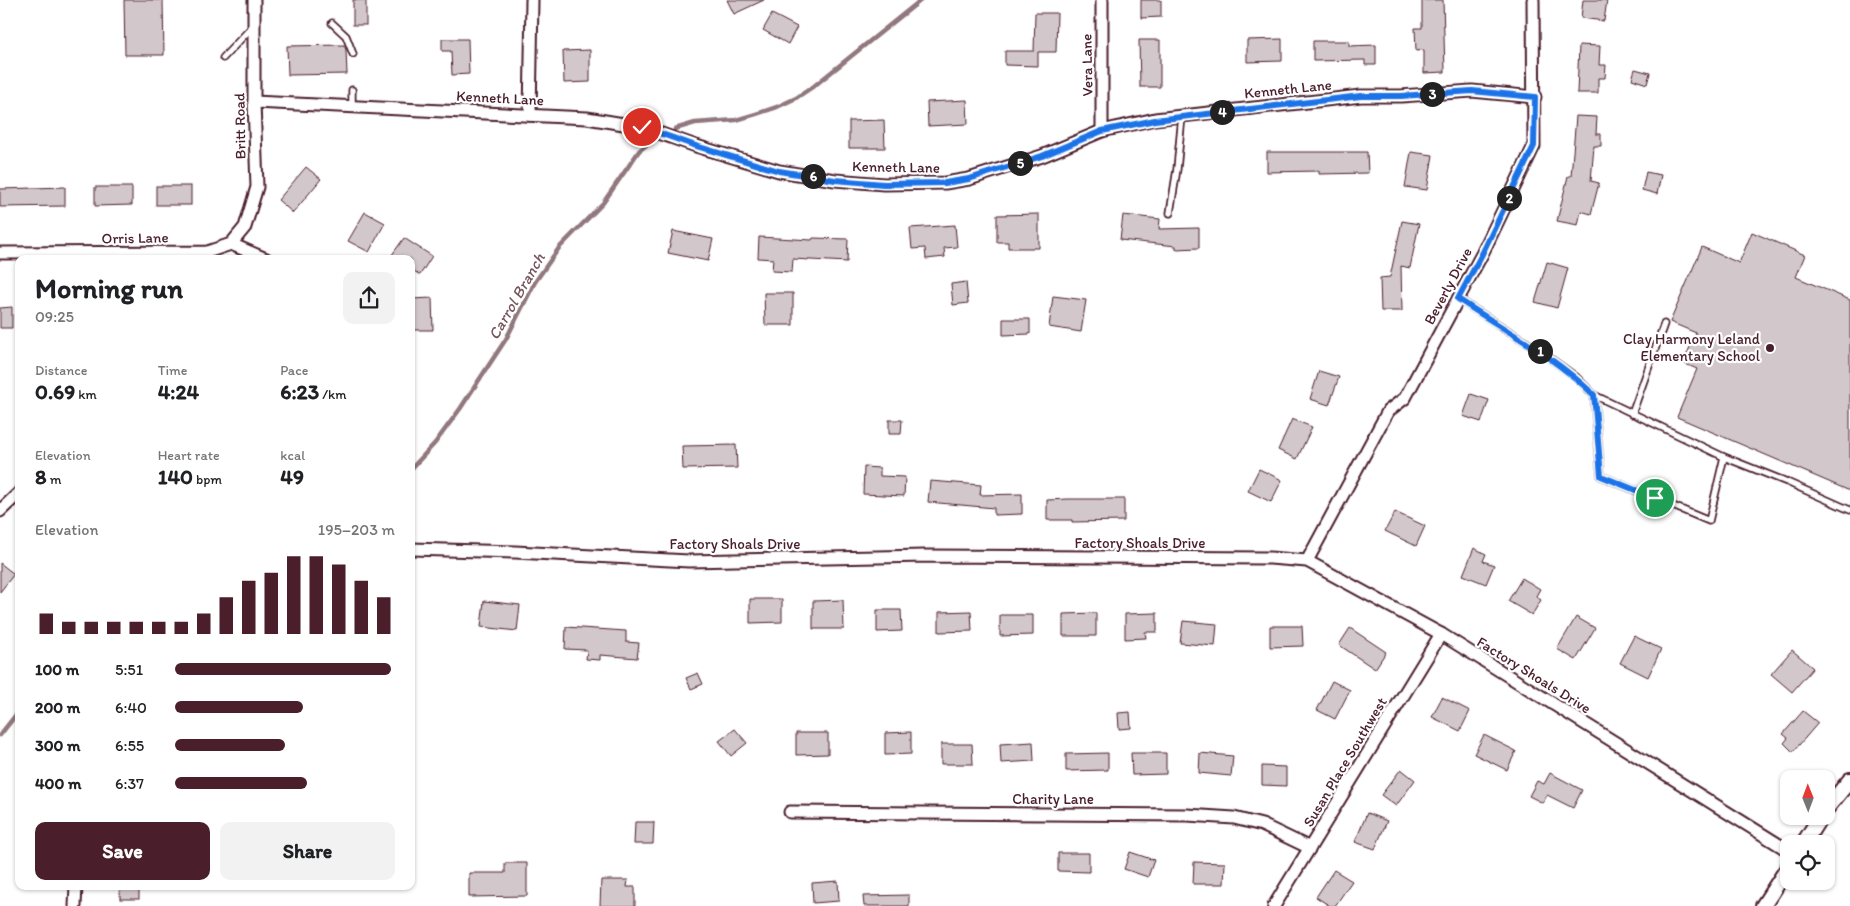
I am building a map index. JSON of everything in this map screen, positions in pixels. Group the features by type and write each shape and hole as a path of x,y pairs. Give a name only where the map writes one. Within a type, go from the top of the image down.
{"street":[{"name":"Britt Road","path":"231,244 245,228 257,187 254,102 254,0"},
{"path":"530,114 532,0"},
{"name":"Vera Lane","path":"1102,0 1102,131"},
{"name":"Beverly Drive","path":"1307,561 1388,411 1405,398 1482,254 1534,146 1534,0"},
{"name":"Kenneth Lane","path":"254,102 587,118 642,127 696,146 779,171 835,180 884,184 945,183 969,179 1042,156 1102,131 1182,116 1361,96 1401,96 1472,91 1535,97"},
{"path":"231,244 257,255"},
{"name":"Orris Lane","path":"139,255 207,252 231,244"},
{"name":"Orris Lane","path":"0,253 77,255"},
{"path":"0,511 15,497"},
{"name":"Factory Shoals Drive","path":"415,549 689,561 925,556 1270,558 1307,561 1441,634 1780,845"},
{"name":"Susan Place Southwest","path":"1274,906 1441,634"},
{"path":"1835,798 1850,780"},
{"name":"Charity Lane","path":"790,812 1177,815 1234,818 1262,825 1310,848"},
{"path":"1763,906 1780,880"},
{"path":"75,906 76,890"}],"lane":[{"path":"332,23 346,36 353,54"},
{"path":"223,58 254,25"},
{"path":"352,90 352,107"},
{"path":"1170,213 1182,116"},
{"path":"1458,299 1576,377 1594,395 1724,458 1787,482 1850,510"},
{"path":"1632,414 1664,324"},
{"path":"1594,395 1601,476 1710,521 1724,458"}],"building":[{"path":"124,0 163,0 164,55 125,55"},
{"path":"353,0 366,0 366,25 353,25"},
{"path":"727,0 764,0 734,14"},
{"path":"1141,0 1161,0 1161,17 1141,18"},
{"path":"1422,0 1443,0 1445,72 1424,73 1424,50 1416,51 1415,28 1422,28"},
{"path":"1583,0 1607,0 1604,21 1581,18"},
{"path":"1035,13 1057,13 1056,52 1038,52 1038,66 1005,65 1005,51 1034,51"},
{"path":"772,14 797,27 788,44 763,30"},
{"path":"442,39 468,39 469,74 452,75 451,51 442,51"},
{"path":"1282,39 1282,61 1247,62 1247,40"},
{"path":"1139,40 1160,40 1160,87 1140,87"},
{"path":"1313,41 1349,41 1349,46 1376,45 1376,65 1365,65 1365,60 1313,61"},
{"path":"344,45 347,74 288,75 287,46"},
{"path":"1579,45 1600,46 1599,65 1606,65 1605,78 1598,78 1598,93 1577,93"},
{"path":"590,50 590,82 564,83 563,51"},
{"path":"1635,69 1650,73 1647,84 1632,79"},
{"path":"967,100 968,124 928,126 927,102"},
{"path":"1576,116 1597,117 1596,134 1601,134 1601,146 1594,146 1591,181 1599,183 1591,214 1581,211 1578,225 1557,221 1568,176 1571,176"},
{"path":"884,120 885,148 849,148 849,121"},
{"path":"1267,152 1367,152 1368,173 1319,174 1319,171 1267,172"},
{"path":"1411,152 1433,155 1427,190 1405,187"},
{"path":"306,167 321,179 293,213 278,200"},
{"path":"1646,172 1661,175 1657,194 1642,190"},
{"path":"156,186 191,186 191,205 156,205"},
{"path":"65,187 65,206 0,207 0,189"},
{"path":"95,187 132,187 132,205 95,206"},
{"path":"365,212 385,223 369,252 348,241"},
{"path":"1039,214 1039,248 1008,248 1008,242 997,242 997,215"},
{"path":"1123,215 1160,219 1159,229 1199,228 1199,248 1176,249 1176,246 1120,240"},
{"path":"1402,221 1419,224 1410,268 1401,266 1402,311 1381,311 1380,278 1390,277"},
{"path":"955,225 957,247 944,248 945,257 926,259 925,248 912,249 910,228"},
{"path":"673,231 713,239 708,261 668,253"},
{"name":"Clay Harmony Leland Elementary School","path":"1752,232 1805,255 1796,277 1850,300 1850,491 1677,417 1697,369 1683,363 1696,333 1670,322 1702,247 1739,263"},
{"path":"759,237 812,240 813,238 848,239 847,262 793,259 792,272 772,271 773,259 758,258"},
{"path":"404,238 432,256 420,275 415,272 415,255 392,255"},
{"path":"1547,262 1568,268 1557,308 1535,302"},
{"path":"966,282 968,303 953,305 951,284"},
{"path":"764,293 793,293 793,325 765,325"},
{"path":"1053,296 1086,300 1081,332 1049,327"},
{"path":"432,298 433,330 415,330 415,299"},
{"path":"12,307 12,328 0,328 0,308"},
{"path":"1003,319 1030,319 1030,334 1003,335"},
{"path":"1319,371 1339,377 1329,405 1310,399"},
{"path":"1471,394 1489,400 1481,422 1463,416"},
{"path":"1292,419 1312,427 1297,459 1278,450"},
{"path":"889,420 902,420 901,434 889,434"},
{"path":"736,445 737,468 683,469 682,446"},
{"path":"864,467 880,468 880,476 905,477 904,496 863,494"},
{"path":"1259,469 1282,480 1271,502 1248,491"},
{"path":"930,481 981,485 980,495 1022,494 1022,514 994,515 994,508 928,502"},
{"path":"1124,499 1124,521 1072,522 1072,520 1047,520 1047,500"},
{"path":"1395,512 1425,526 1416,546 1385,531"},
{"path":"1474,548 1486,554 1483,561 1494,565 1486,584 1463,575"},
{"path":"0,563 14,574 0,592"},
{"path":"1522,578 1540,589 1536,596 1541,600 1532,615 1508,601"},
{"path":"750,599 782,599 782,622 750,623"},
{"path":"843,600 844,629 813,629 813,601"},
{"path":"484,601 520,605 517,631 481,627"},
{"path":"877,610 901,610 902,631 877,632"},
{"path":"971,611 972,631 939,632 939,612"},
{"path":"1096,613 1096,636 1063,636 1063,614"},
{"path":"1157,613 1157,632 1145,632 1146,638 1125,639 1125,614"},
{"path":"1000,615 1033,615 1033,635 1000,636"},
{"path":"1576,617 1595,628 1576,660 1557,649"},
{"path":"1183,621 1217,624 1215,646 1180,643"},
{"path":"1270,626 1302,626 1303,646 1270,647"},
{"path":"566,627 626,631 626,642 639,643 637,658 600,655 600,660 586,659 587,650 565,649"},
{"path":"1350,628 1386,652 1375,669 1339,645"},
{"path":"1634,636 1661,649 1648,677 1620,663"},
{"path":"1792,650 1813,668 1792,692 1771,674"},
{"path":"698,673 703,684 691,689 686,678"},
{"path":"1332,681 1350,690 1335,719 1317,710"},
{"path":"1442,697 1470,711 1460,731 1432,717"},
{"path":"1803,711 1818,723 1793,752 1784,743 1788,738 1783,734"},
{"path":"1130,712 1131,728 1119,729 1118,713"},
{"path":"735,729 747,743 731,756 719,741"},
{"path":"911,732 911,754 885,755 885,733"},
{"path":"796,733 828,733 828,754 796,755"},
{"path":"1484,735 1516,751 1507,770 1474,754"},
{"path":"1033,742 1034,761 1001,763 1000,744"},
{"path":"941,744 972,744 973,764 941,764"},
{"path":"1108,753 1108,770 1066,771 1066,754"},
{"path":"1131,753 1166,753 1166,774 1132,775"},
{"path":"1200,753 1233,756 1231,776 1199,773"},
{"path":"1262,766 1286,767 1286,786 1262,785"},
{"path":"1401,769 1415,780 1396,806 1381,795"},
{"path":"1550,773 1582,790 1573,808 1547,795 1543,803 1529,796 1537,781 1544,784"},
{"path":"1367,813 1387,821 1375,849 1355,842"},
{"path":"635,822 654,822 653,844 634,844"},
{"path":"1130,852 1154,860 1148,877 1124,869"},
{"path":"1058,853 1089,853 1089,872 1058,871"},
{"path":"1194,862 1225,863 1224,884 1193,884"},
{"path":"505,863 527,863 527,896 469,897 469,873 505,873"},
{"path":"1334,870 1352,881 1335,906 1330,906 1316,897"},
{"path":"601,880 628,880 627,887 635,887 635,906 600,906"},
{"path":"838,881 839,901 813,903 812,883"},
{"path":"120,890 139,890 139,899 120,899"},
{"path":"909,895 909,906 864,906 863,896"}],"waterway":[{"path":"675,129 695,123 736,120 777,107 796,98 814,86 921,0"},
{"name":"Carrol Branch","path":"415,465 435,443 460,409 506,339 535,282 559,248 603,203 639,151 651,141"},
{"path":"0,735 15,716"}],"place":[{"name":"Clay Harmony Leland Elementary School","path":"1770,348"}],"route":[{"path":"642,127 696,146 779,171 835,180 884,184 945,183 969,179 1042,156 1102,131 1155,120 1361,96 1401,96 1472,91 1535,97 1534,146 1458,299 1576,377 1594,395 1601,476 1655,498"}]}
